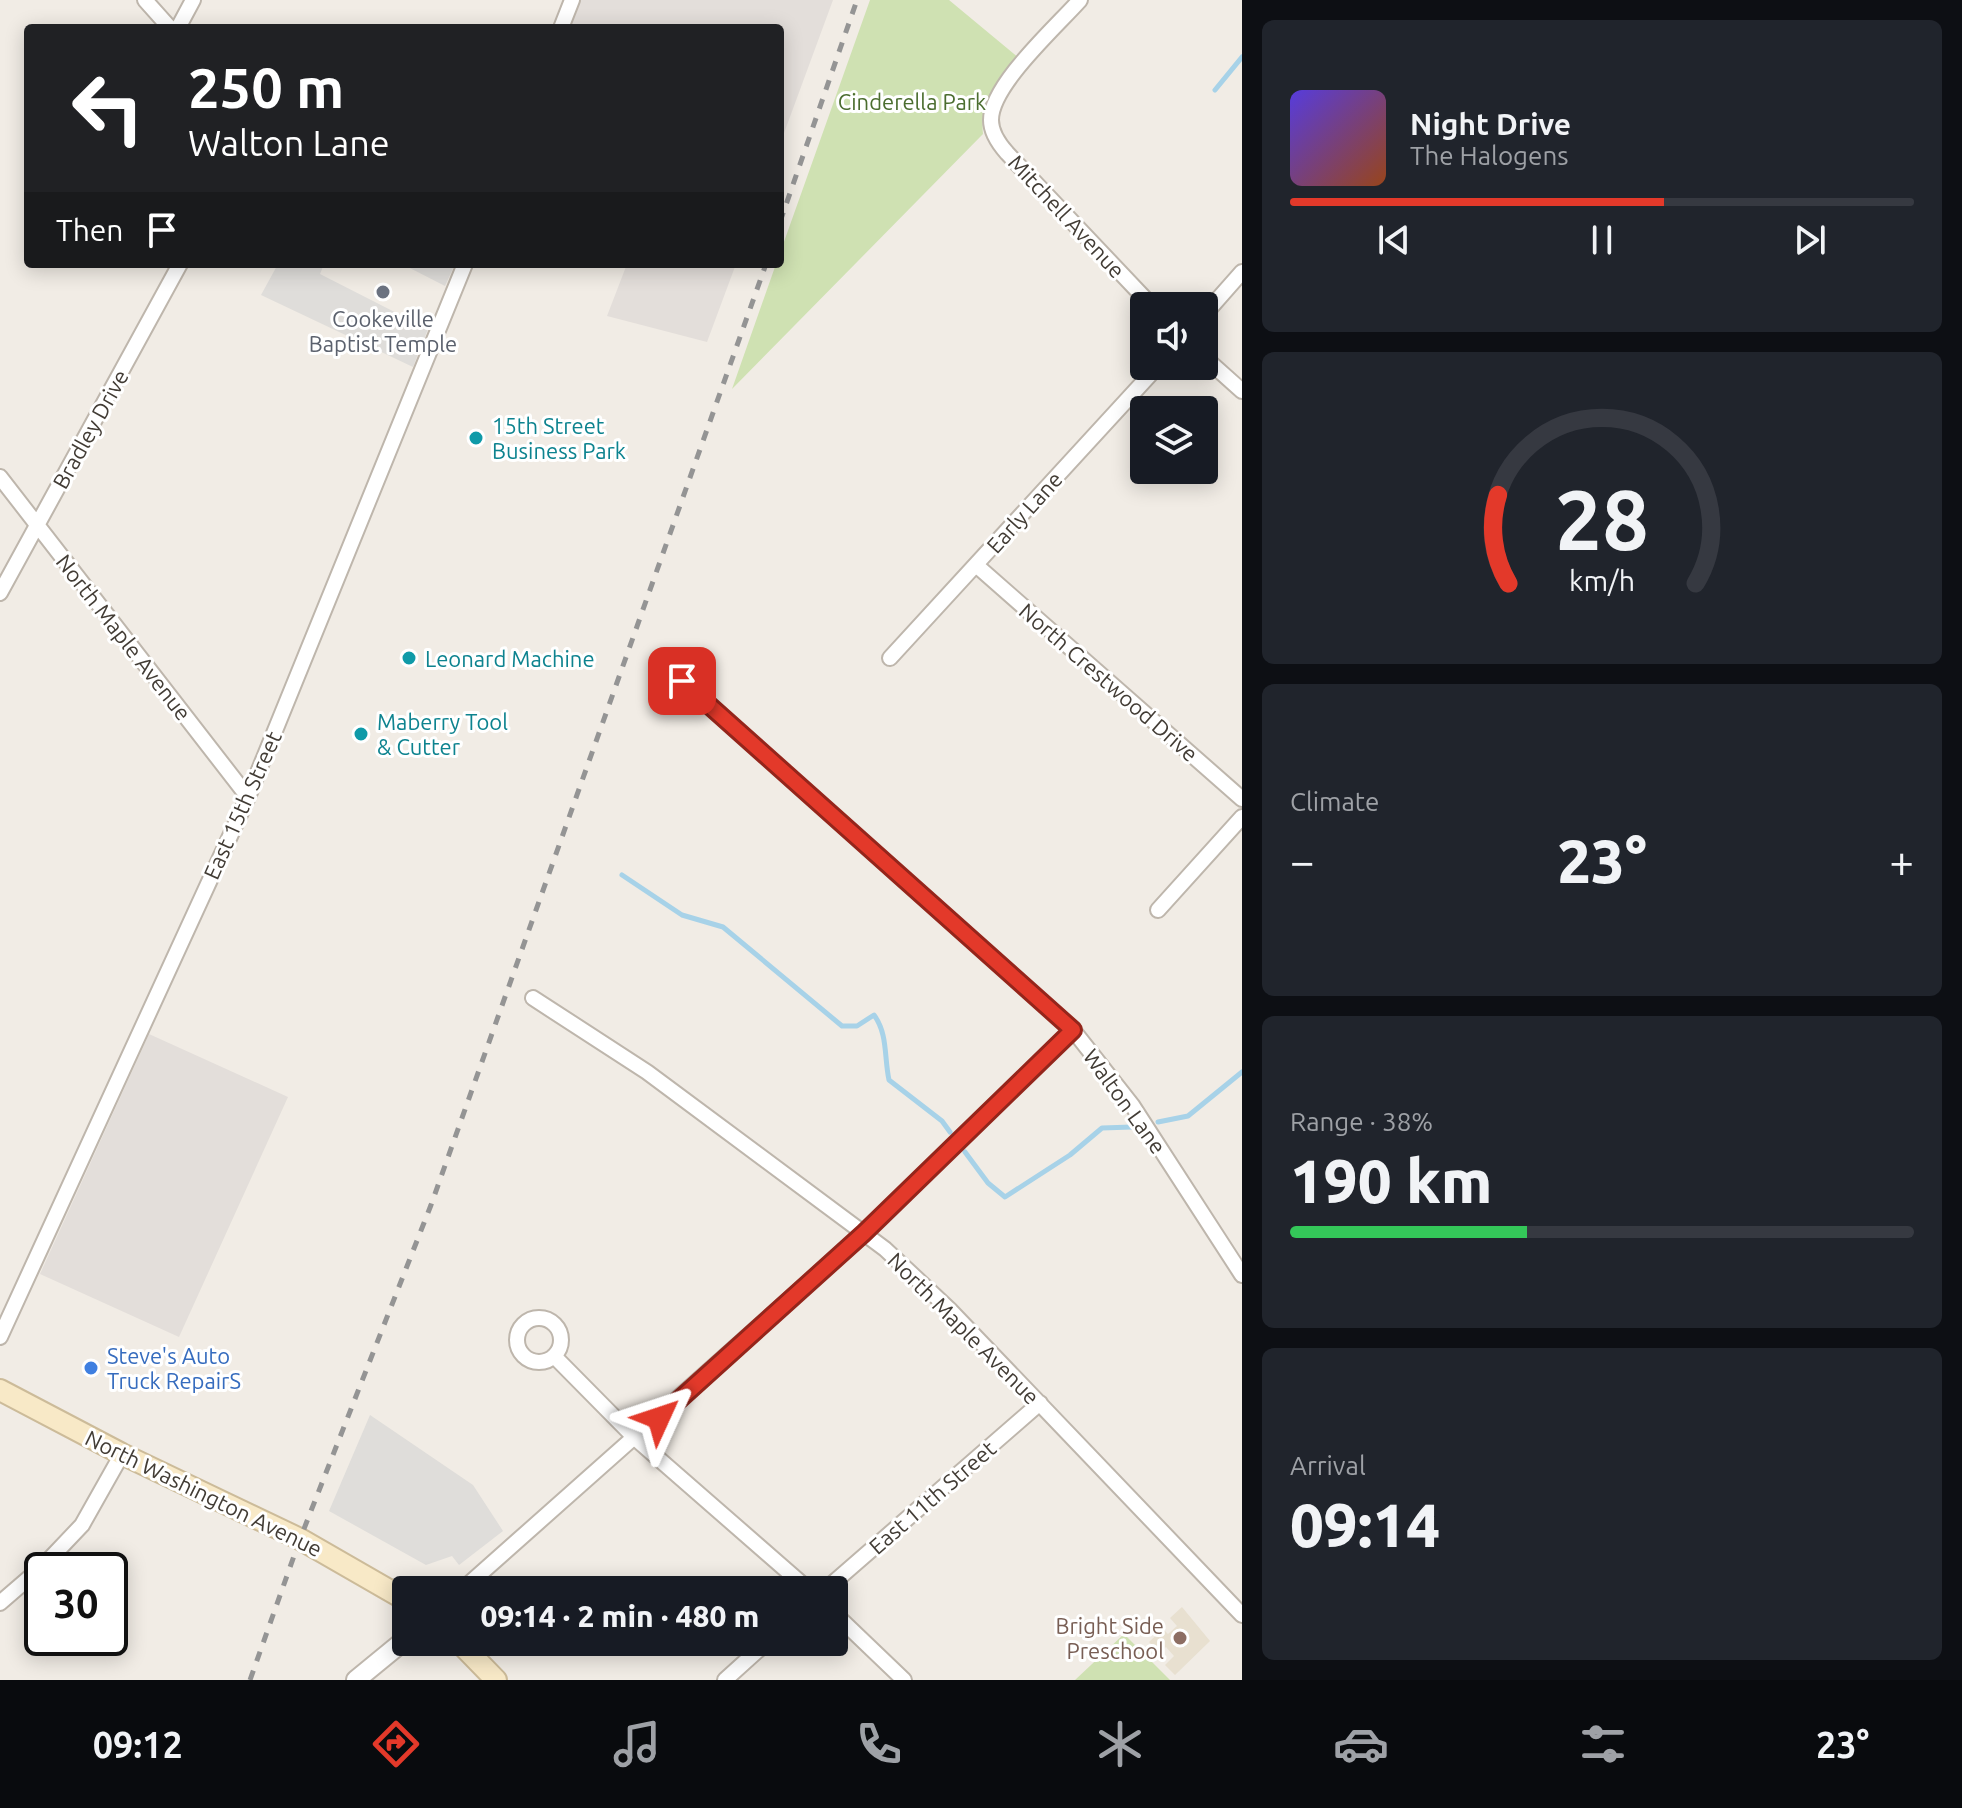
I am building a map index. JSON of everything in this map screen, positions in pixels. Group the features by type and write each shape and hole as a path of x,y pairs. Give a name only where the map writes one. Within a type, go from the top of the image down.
{"main road":[{"name":"North Washington Avenue","path":"0,1390 122,1454 300,1539 392,1592"},
{"path":"473,1656 496,1680"}],"street":[{"path":"145,0 166,24"},
{"path":"180,24 193,0"},
{"path":"563,24 572,0"},
{"name":"Mitchell Avenue","path":"1080,0 1012,77 997,98 991,121 996,140 1007,153 1139,292"},
{"name":"Bradley Drive","path":"0,593 178,268"},
{"name":"East 15th Street","path":"0,1337 248,797 463,268"},
{"path":"1218,299 1242,272"},
{"path":"1218,370 1242,391"},
{"name":"Early Lane","path":"890,658 1145,380"},
{"name":"North Maple Avenue","path":"0,477 248,797"},
{"name":"North Crestwood Drive","path":"976,565 1242,799"},
{"name":"Walton Lane","path":"659,661 1073,1030 1132,1105 1242,1275"},
{"path":"1158,910 1242,817"},
{"name":"North Maple Avenue","path":"533,998 647,1072 864,1233 949,1309 1242,1615"},
{"path":"478,1576 636,1439 864,1233 1073,1030"},
{"path":"554,1356 636,1439 793,1576"},
{"name":"East 11th Street","path":"841,1576 1040,1403"},
{"path":"0,1603 82,1525 122,1454"},
{"path":"848,1626 904,1680"},
{"path":"356,1680 392,1650"},
{"path":"725,1680 752,1656"}],"shaded area":[{"path":"580,0 833,0 784,133 784,24 570,24"},
{"path":"276,268 322,268 320,274 428,329 413,367 261,295"},
{"path":"410,268 453,268 445,286"},
{"path":"625,268 735,268 707,342 607,316"},
{"path":"149,1034 288,1097 179,1337 40,1274"},
{"path":"370,1415 473,1485 503,1531 459,1565 452,1556 426,1565 329,1511"},
{"name":"Bright Side Preschool","path":"1182,1607 1210,1641 1175,1675 1165,1665 1174,1656 1166,1647 1160,1653 1149,1642 1163,1629 1168,1634 1177,1626 1170,1618"}],"green space":[{"name":"Cinderella Park","path":"870,0 949,0 1020,59 988,102 983,134 732,389 775,268 784,268 784,242"},
{"path":"1124,1634 1170,1680 1075,1680"}],"waterway":[{"path":"1215,90 1242,57"},
{"path":"622,875 682,915 723,927 842,1026 857,1026 874,1015 884,1038 889,1080 942,1121 950,1132"},
{"path":"1158,1122 1188,1116 1242,1072"},
{"path":"965,1152 988,1183 1005,1197 1070,1155 1102,1128 1132,1127"}],"railway":[{"path":"784,210 857,0"},
{"path":"250,1680 300,1539 431,1205 765,268"}],"place":[{"name":"Cookeville Baptist Temple","path":"383,292"},
{"name":"15th Street Business Park","path":"476,438"},
{"name":"Leonard Machine","path":"409,658"},
{"name":"Maberry Tool & Cutter","path":"361,734"},
{"name":"Steve's Auto Truck RepairS","path":"91,1368"},
{"name":"Bright Side Preschool","path":"1180,1638"}],"route":[{"path":"659,1418 864,1233 1073,1030 682,681"}]}
